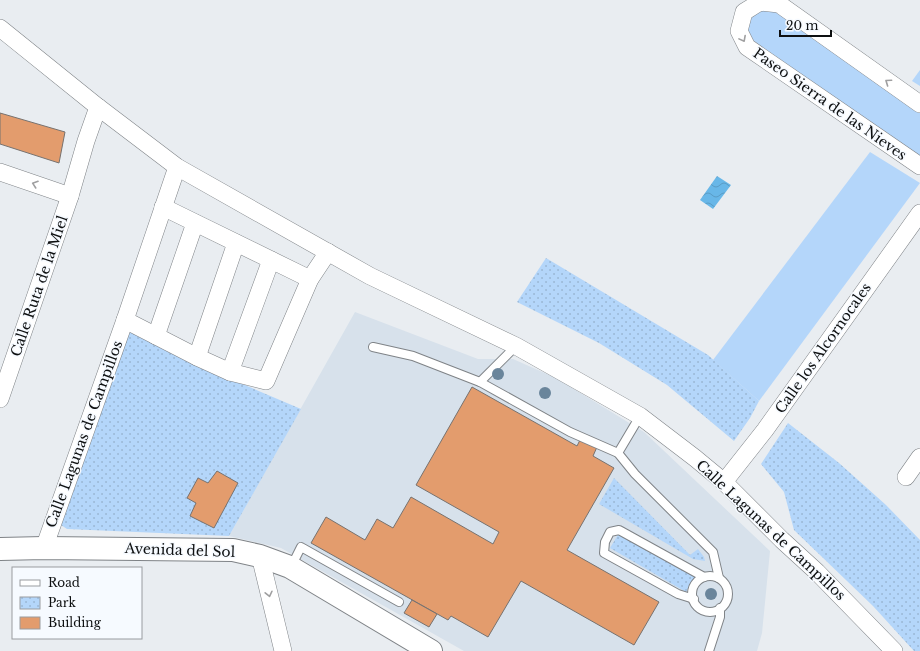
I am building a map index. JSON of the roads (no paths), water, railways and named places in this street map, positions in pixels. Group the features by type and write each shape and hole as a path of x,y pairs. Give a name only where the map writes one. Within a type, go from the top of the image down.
{"street":[{"name":"Paseo Sierra de las Nieves","path":"920,104 779,4 760,2 744,12 739,31 747,47 920,166"},
{"name":"Calle Lagunas de Campillos","path":"0,28 98,107 177,167 370,276 516,346 640,416 724,482 782,540 817,572 894,651"},
{"name":"Calle Ruta de la Miel","path":"0,399 70,196 86,141 98,107"},
{"name":"Calle Lagunas de Campillos","path":"44,548 125,320 177,167"},
{"path":"0,172 70,196"},
{"path":"163,207 310,279"},
{"name":"Calle los Alcornocales","path":"724,482 765,430 920,213"},
{"path":"156,336 195,223"},
{"path":"197,357 236,242"},
{"name":"Calle Lagunas de Campillos","path":"125,320 197,357 230,372 266,381 310,279 328,252"},
{"path":"230,372 271,260"},
{"path":"906,477 920,457"},
{"name":"Avenida del Sol","path":"0,549 233,550 260,556 290,567 431,651"},
{"path":"260,556 283,651"}],"lane":[{"path":"480,382 516,346"},
{"path":"373,347 413,356 456,374 480,382 570,432 618,453 636,474 713,552 719,578 727,587 728,593 727,599 720,608 715,611 704,610 696,604 693,589 699,580 704,577 714,576 719,578"},
{"path":"618,453 640,416"},
{"path":"694,599 678,594 604,553 605,542 610,532 619,530 704,577"},
{"path":"290,567 301,547 399,602"},
{"path":"709,651 720,617 720,608"}],"water":[{"path":"717,176 731,185 713,209 700,200"}]}
